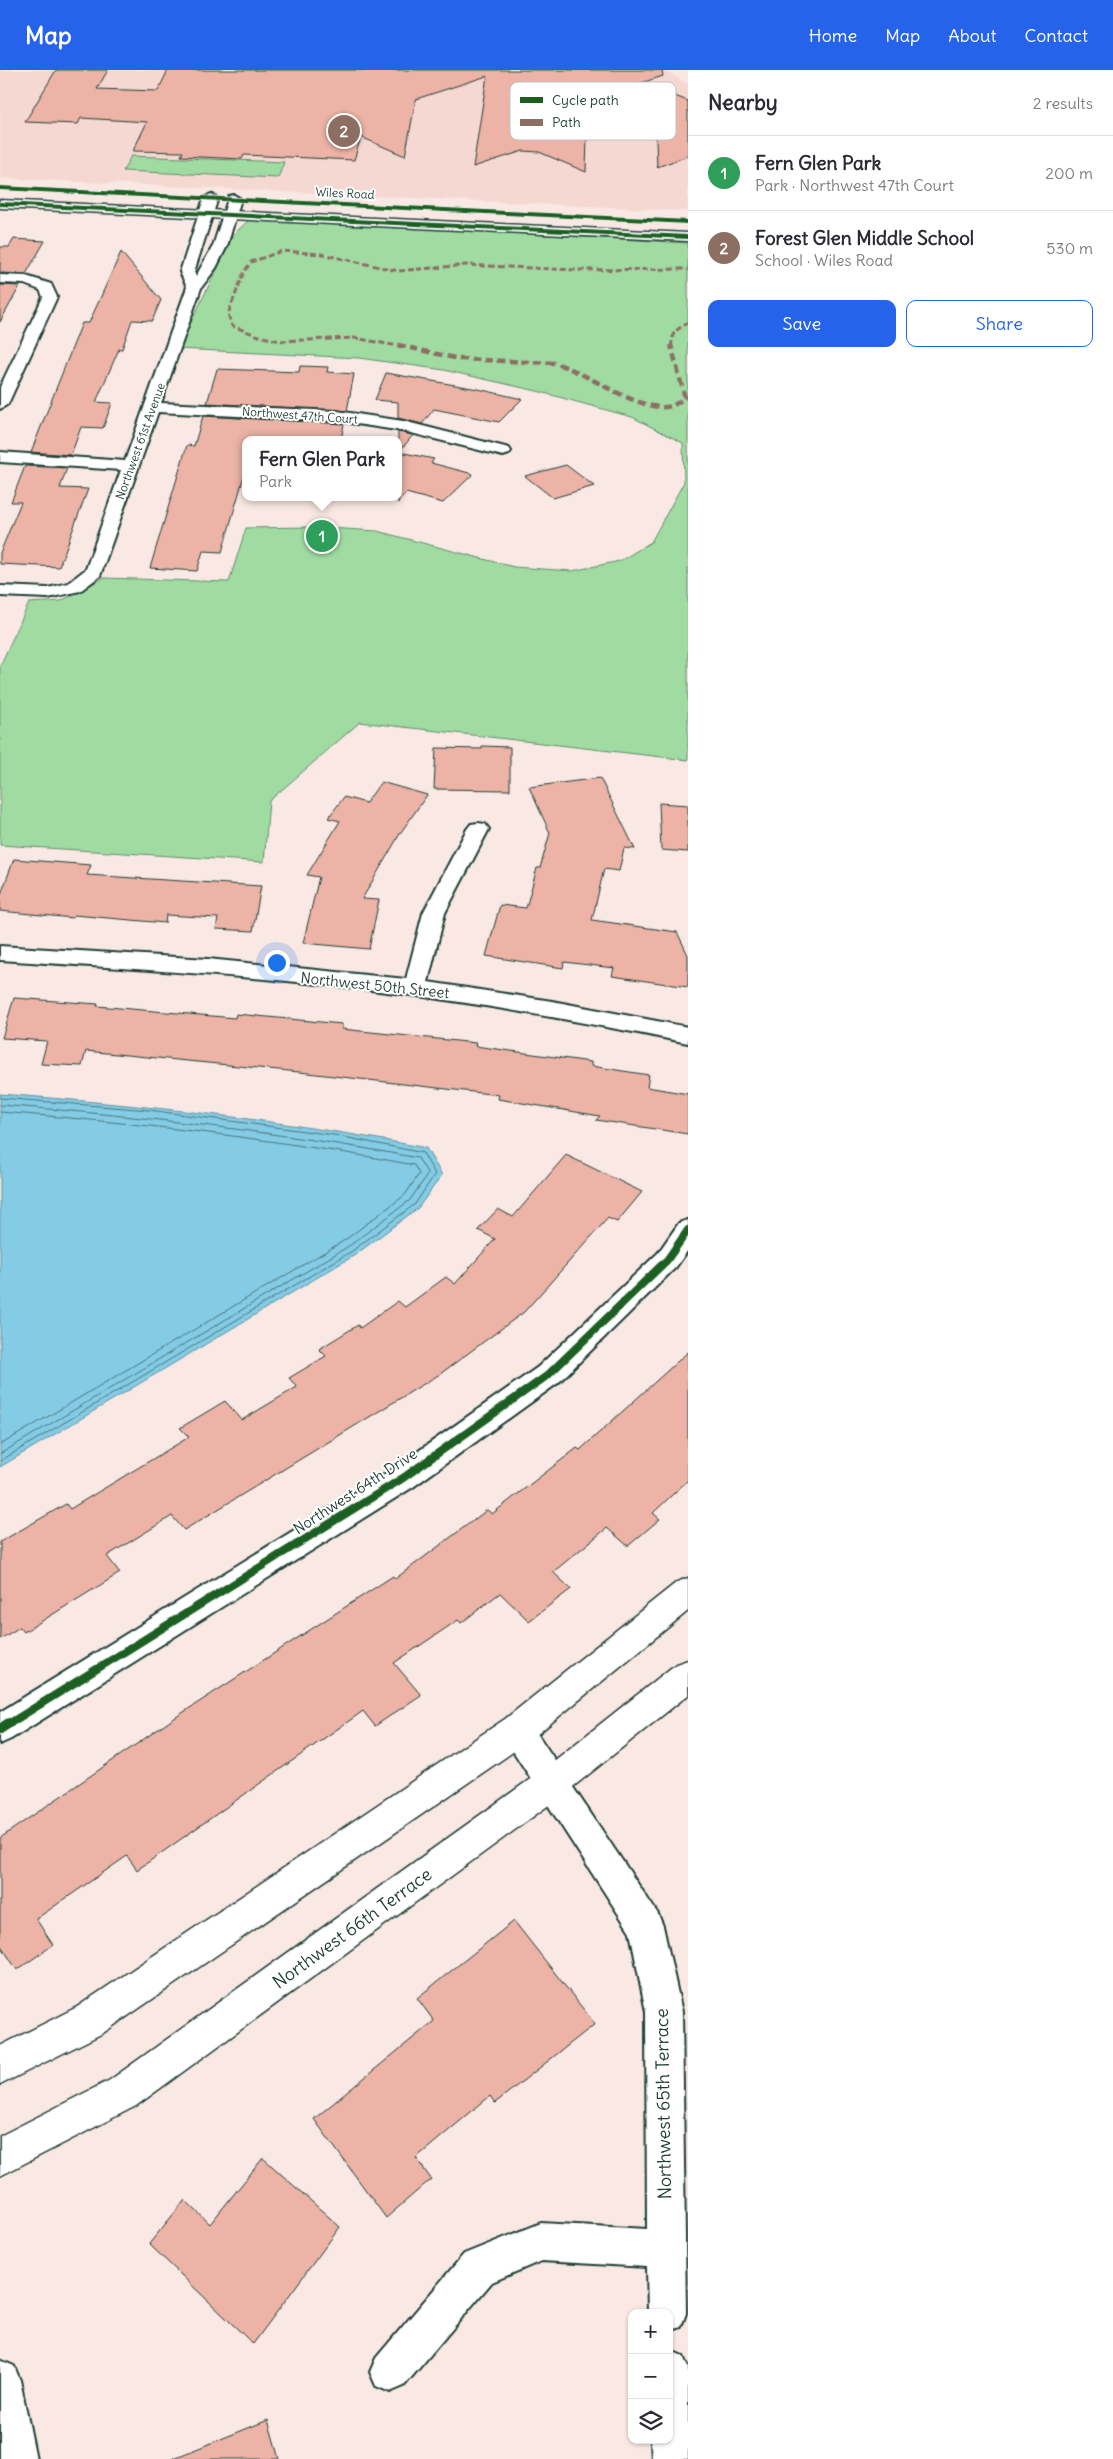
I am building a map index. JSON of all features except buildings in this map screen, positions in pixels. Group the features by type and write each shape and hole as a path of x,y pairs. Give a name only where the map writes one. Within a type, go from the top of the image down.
{"main road":[{"name":"Wiles Road","path":"0,188 688,222"},
{"name":"Wiles Road","path":"0,204 688,237"},
{"path":"0,2066 90,2020 517,1730 688,1592"},
{"name":"Northwest 66th Terrace","path":"0,2157 123,2093 552,1783 688,1675"}],"street":[{"name":"Northwest 61st Avenue","path":"194,287 187,272 210,198"},
{"name":"Northwest 61st Avenue","path":"0,591 48,593 74,587 94,572 194,287 207,274 232,214 234,199"},
{"path":"0,279 26,280 46,287 50,297 0,404"},
{"name":"Northwest 47th Court","path":"153,407 337,416 403,426 503,452"},
{"path":"0,457 131,466"},
{"path":"415,988 434,913 478,829"},
{"name":"Northwest 50th Street","path":"0,952 157,962 415,988 597,1016 688,1035"},
{"name":"Northwest 64th Drive","path":"0,1729 403,1478 548,1375 667,1260 688,1230"},
{"name":"Northwest 65th Terrace","path":"517,1730 646,1926 664,2012 667,2309"},
{"path":"390,2372 478,2268 542,2242 665,2249"},
{"path":"0,2380 16,2459"},
{"path":"670,2399 672,2459"}],"shaded area":[{"path":"0,70 664,70 688,84 688,211 0,178"}],"green space":[{"path":"131,156 284,162 278,178 123,171"},
{"path":"251,218 688,243 688,760 360,722 269,801 264,862 0,845 0,666 29,603 61,601 103,578 229,582 246,528 313,527 377,531 514,567 572,571 620,561 651,542 684,482 683,443 632,417 537,391 444,370 359,358 178,349 234,234"}],"water":[{"path":"0,1094 214,1115 373,1138 426,1148 442,1175 418,1208 355,1255 0,1467"}],"marked path":[{"path":"688,269 575,270 466,265 398,271 321,254 282,251 251,262 244,272 228,314 232,326 268,339 280,341 355,338 390,343 459,359 554,363 584,374 638,402 655,406 671,406 685,398 672,352 671,339 674,332 688,322"}],"cycle path":[{"path":"0,188 688,222"},
{"path":"0,204 688,237"},
{"path":"0,1729 403,1478 548,1375 667,1260 688,1230"}],"place":[{"name":"Forest Glen Middle School","path":"344,131"},
{"name":"Fern Glen Park","path":"322,536"}]}
